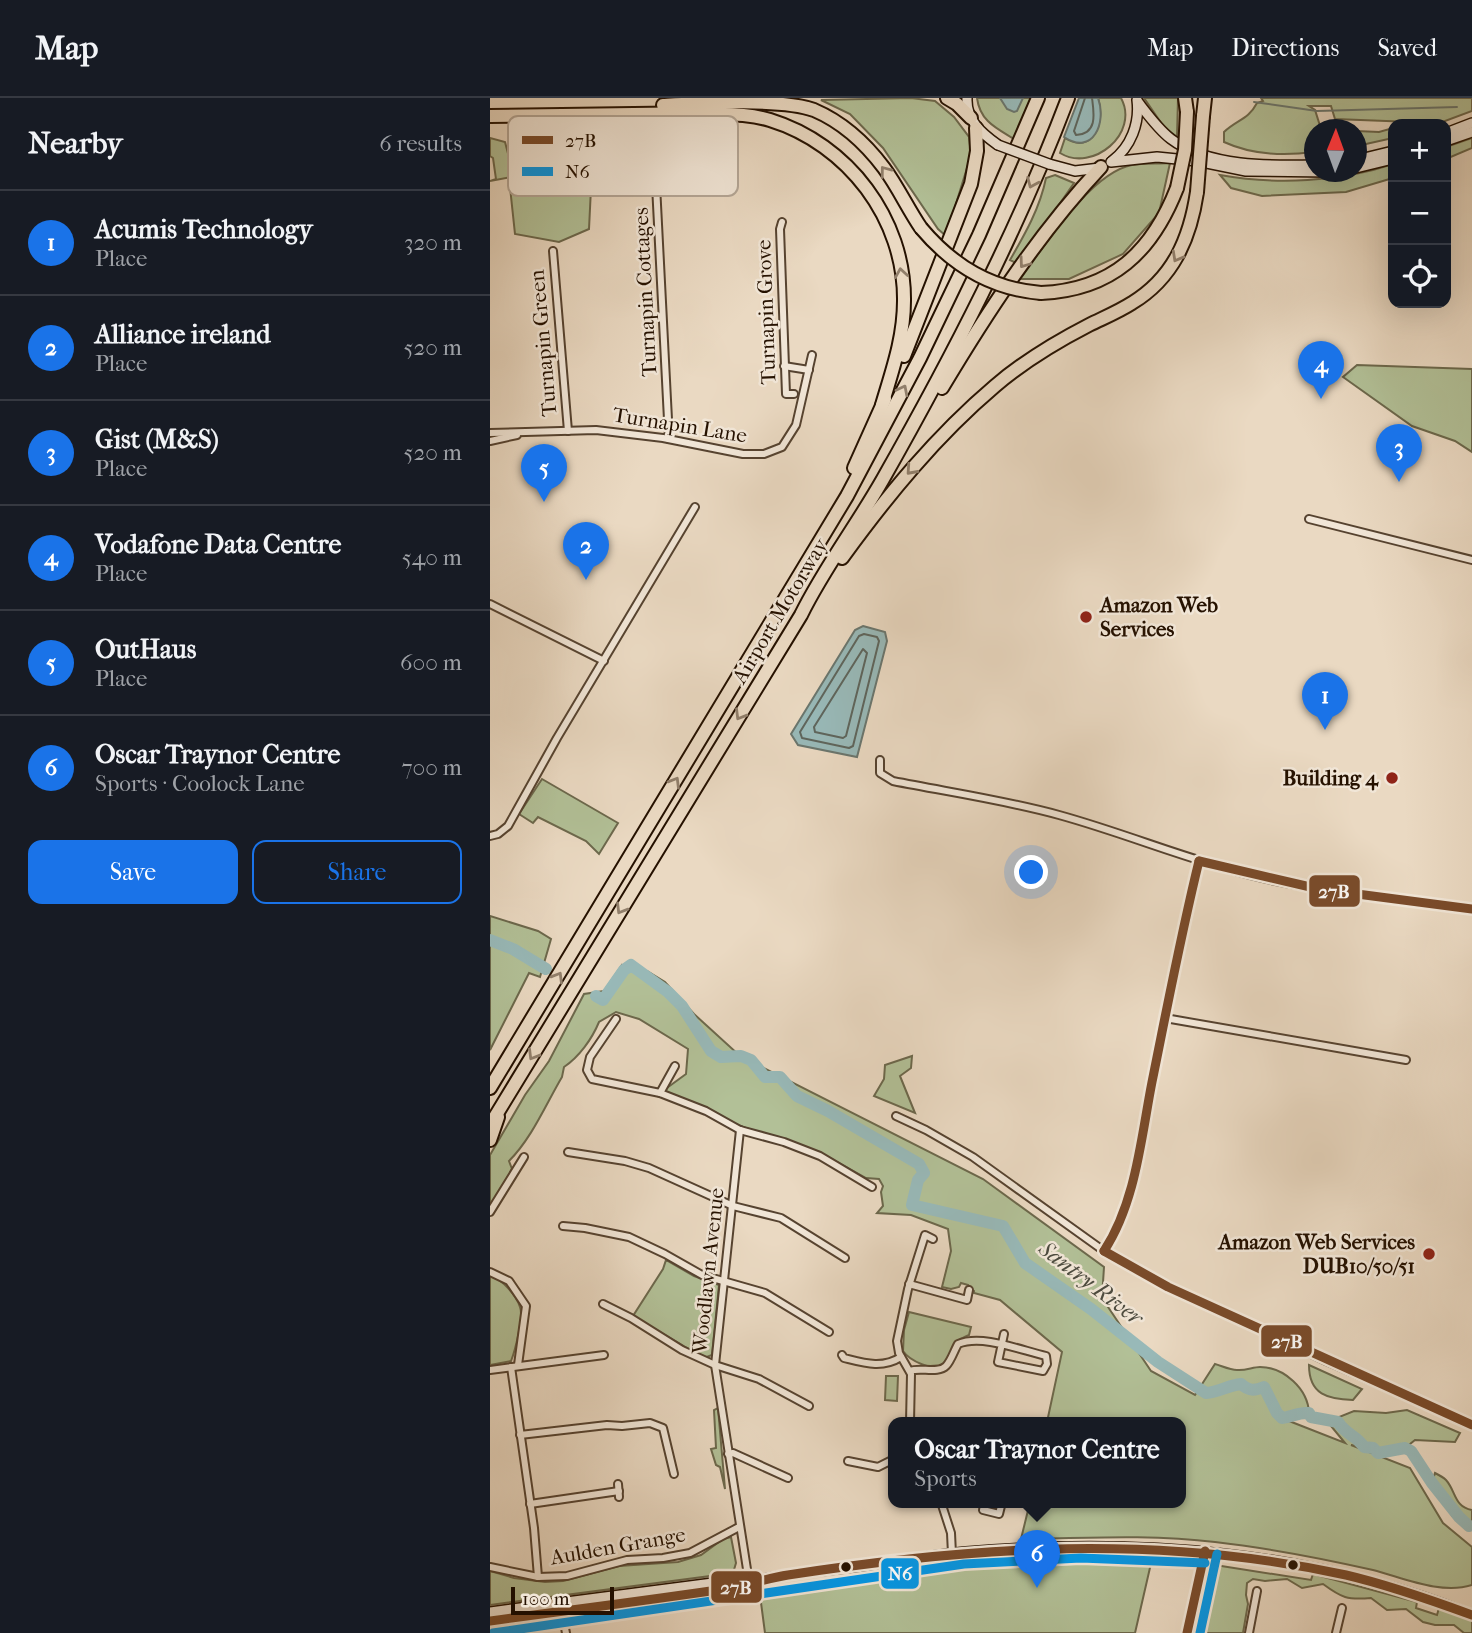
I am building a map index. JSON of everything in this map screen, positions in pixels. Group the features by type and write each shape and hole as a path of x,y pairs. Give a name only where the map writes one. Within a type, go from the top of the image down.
{"highway":[{"path":"490,115 745,98"},
{"path":"798,578 834,510 904,356 971,184 977,151 973,123 957,104 947,98"},
{"name":"Airport Motorway","path":"490,1088 847,496 920,358 979,235 1038,98"},
{"name":"Airport Motorway","path":"490,1125 881,482 982,292 1068,98"},
{"path":"693,103 765,103 813,110 853,134 867,149 894,183 921,228 941,250 972,273 1006,287 1041,293 1059,292 1090,284 1124,264 1149,242 1169,208 1177,188 1185,150 1185,98"},
{"path":"801,615 810,607 827,579 890,494 938,440 994,387 1042,352 1130,305 1154,287 1177,260 1191,225 1197,192 1205,98"},
{"path":"490,115 734,114 789,127 811,137 829,150 856,175 883,214 901,269 904,300 901,341 882,405"},
{"path":"881,482 906,447 993,307 1064,208 1106,165"},
{"path":"490,1140 495,1132 501,1107"}],"main road":[{"path":"967,98 973,123 998,145 1075,171 1157,157 1197,161 1246,171 1304,172"},
{"path":"1106,165 1129,143 1135,129 1137,100"},
{"path":"1137,100 1172,139 1195,152 1225,160 1269,166 1304,165"},
{"path":"1451,131 1472,123"},
{"path":"1451,139 1472,132"},
{"path":"1367,157 1388,152"},
{"path":"1367,165 1388,160"},
{"path":"490,1612 561,1607 735,1587 749,1582 952,1554 1123,1546 1205,1551 1289,1563 1377,1581 1420,1594 1472,1615"},
{"path":"1187,1633 1205,1551"},
{"path":"1455,1608 1472,1606"},
{"path":"490,1621 561,1607"}],"street":[{"name":"Turnapin Cottages","path":"657,196 670,439"},
{"name":"Turnapin Grove","path":"782,222 784,366 786,394 794,394"},
{"name":"Turnapin Green","path":"553,251 569,431"},
{"name":"Turnapin Lane","path":"490,433 596,430 670,439 743,454 773,452 790,437 796,425 812,355"},
{"path":"784,366 809,370"},
{"name":"Turnapin Lane","path":"490,441 529,433"},
{"path":"490,836 498,835 508,827 557,738 695,507"},
{"path":"1308,519 1472,560"},
{"path":"490,604 604,661"},
{"path":"880,760 880,773 884,778 893,781 1057,814 1199,861 1262,878 1339,892 1472,909"},
{"path":"1104,1251 1110,1244 1126,1203 1199,861"},
{"path":"1165,1018 1406,1060"},
{"path":"616,1019 590,1056 587,1070 592,1079 660,1093 706,1111 740,1130 785,1142 820,1156 872,1187"},
{"path":"660,1093 675,1066"},
{"path":"896,1116 973,1157 1104,1251 1180,1292 1472,1425"},
{"name":"Woodlawn Avenue","path":"740,1130 715,1366 749,1582"},
{"path":"568,1152 625,1161 649,1168 733,1206 781,1218 845,1258"},
{"path":"490,1212 524,1157"},
{"path":"512,1161 519,1166"},
{"path":"564,1226 629,1237 702,1275 765,1293 829,1332"},
{"path":"910,1417 910,1371 897,1348 898,1336 909,1284 925,1236 933,1239"},
{"name":"Aulden Grange","path":"490,1272 509,1281 526,1306 514,1366 538,1577"},
{"path":"909,1284 967,1300 969,1290"},
{"path":"603,1304 682,1350 715,1366 759,1379 809,1406"},
{"path":"910,1371 941,1369 946,1366 958,1344 976,1339 1002,1345 1046,1356 1047,1364 1043,1371 998,1362 1002,1345 1004,1334"},
{"path":"490,1370 594,1352 604,1355"},
{"path":"842,1355 844,1358 876,1365 901,1357"},
{"path":"520,1435 607,1424 622,1426 650,1423 663,1428 669,1464 674,1474"},
{"path":"728,1454 733,1453 788,1478"},
{"path":"848,1461 878,1467 888,1463"},
{"path":"530,1504 618,1491"},
{"path":"943,1508 951,1533 952,1554"},
{"path":"984,1508 999,1514 1000,1508"},
{"name":"Aulden Grange","path":"490,1567 538,1577 567,1576 627,1560 690,1553 740,1527"},
{"path":"1250,1633 1256,1591"},
{"path":"561,1607 566,1633"},
{"path":"1336,1633 1342,1608"}],"green space":[{"path":"911,98 935,101 954,117 969,137 971,155 946,236 938,229 883,148 850,114 821,100"},
{"path":"977,98 1032,98 1014,139 985,118"},
{"path":"1098,98 1121,98 1125,111 1119,136 1099,154 1086,158 1073,158 1060,153 1065,138 1083,143 1095,133 1100,116"},
{"path":"1144,98 1178,98 1177,137 1164,127"},
{"path":"1261,98 1472,98 1472,111 1450,119 1388,121 1335,119 1331,106 1309,106 1315,110 1318,119 1304,119 1304,153 1268,153 1246,150 1224,142 1224,132 1254,109 1257,103 1263,101"},
{"path":"1388,129 1388,139 1367,144 1367,131"},
{"path":"490,138 505,142 508,178 490,181 496,179 493,158 490,156"},
{"path":"1472,138 1472,148 1451,157 1451,145"},
{"path":"1170,163 1159,213 1123,254 1069,279 1020,279 1055,231 1100,182 1116,171 1132,165"},
{"path":"1388,166 1388,179 1346,192 1262,196 1231,188 1220,175 1304,182 1367,182 1367,171"},
{"path":"1055,175 1074,183 1018,264 1010,260 1036,210 1046,178"},
{"path":"511,196 591,196 589,229 559,242 515,234"},
{"path":"1357,365 1472,369 1472,452 1455,441 1412,426 1343,377"},
{"path":"542,779 618,823 599,854 586,841 538,817 533,823 519,814"},
{"path":"490,916 538,931 551,939 540,977 529,973 490,1050"},
{"path":"622,965 630,971 647,971 665,982 694,1014 740,1056 983,1179 1104,1267 1102,1298 1151,1371 1195,1395 1215,1364 1234,1370 1269,1368 1293,1381 1308,1404 1309,1413 1302,1417 1279,1415 1345,1443 1331,1426 1339,1417 1354,1411 1386,1413 1407,1410 1460,1433 1455,1442 1415,1440 1405,1448 1378,1453 1373,1448 1351,1445 1410,1468 1443,1523 1472,1547 1472,1585 1460,1588 1435,1587 1314,1557 1191,1540 1118,1537 1021,1539 1029,1508 1186,1508 1186,1417 1048,1417 1062,1352 1000,1300 974,1293 967,1289 968,1285 961,1283 959,1287 951,1289 942,1287 951,1251 948,1229 911,1215 877,1213 883,1206 883,1186 879,1179 866,1178 819,1152 743,1127 660,1093 686,1074 688,1049 639,1019 616,1012 599,1022 584,1047 564,1067 562,1077 538,1121 509,1161 512,1169 490,1206 490,1155 525,1095 549,1061 584,994 604,991"},
{"path":"912,1056 911,1068 900,1076 915,1113 874,1096 884,1079 885,1065"},
{"path":"666,1260 694,1276 719,1285 712,1355 704,1358 633,1316"},
{"path":"490,1275 512,1292 518,1302 521,1318 511,1361 490,1365"},
{"path":"909,1312 971,1327 969,1335 954,1345 943,1364 934,1367 922,1364 903,1351 904,1330"},
{"path":"1309,1365 1362,1389 1353,1400 1328,1396 1316,1389 1312,1383"},
{"path":"886,1376 898,1376 897,1401 885,1400"},
{"path":"718,1408 725,1489 720,1467 716,1465 711,1449 716,1448 714,1410"},
{"path":"1435,1473 1446,1480 1462,1506 1472,1510 1472,1526 1467,1527 1452,1516 1448,1503 1432,1483"},
{"path":"731,1537 736,1563 733,1573 490,1605 490,1571 514,1578 563,1581 619,1566 678,1562 701,1555 723,1539"},
{"path":"1152,1559 1135,1633 765,1633 760,1595 764,1590 1010,1560"},
{"path":"1215,1565 1311,1580 1313,1574 1417,1602 1416,1608 1437,1615 1439,1608 1472,1620 1472,1633 1464,1633 1454,1625 1423,1622 1406,1609 1387,1610 1371,1598 1345,1597 1323,1584 1302,1588 1287,1579 1253,1579 1247,1583 1248,1604 1243,1633 1196,1633 1211,1569"}],"water":[{"path":"1000,98 1023,98 1014,112 1007,109"},
{"path":"1079,98 1098,98 1101,117 1090,140 1074,142 1064,137"},
{"path":"863,626 885,632 887,641 857,757 798,745 791,734 855,630"}],"waterway":[{"path":"1254,102 1317,111 1457,107"},
{"name":"Santry River","path":"490,940 513,949 546,969"},
{"name":"Santry River","path":"596,996 603,1000 624,970 631,965 668,992 682,1006 711,1051 721,1057 741,1056 751,1060 765,1077 780,1077 797,1096 919,1164 924,1173 918,1180 912,1205 1003,1226 1025,1263 1091,1309 1158,1362 1206,1393 1241,1384 1252,1390 1264,1387 1282,1418 1309,1413 1311,1417 1338,1422 1364,1447 1373,1448 1378,1453 1405,1448 1411,1451 1432,1483 1469,1526"}],"transit line":[{"name":"27B","path":"1199,861 1319,889 1472,909"},
{"name":"27B","path":"1104,1251 1123,1212 1136,1169 1174,971 1199,861"},
{"name":"27B","path":"1104,1251 1168,1287 1472,1425"},
{"name":"27B","path":"490,1621 731,1588 781,1576 858,1565 998,1551 1067,1549 1136,1549 1276,1562 1362,1579 1472,1615"},
{"name":"27B","path":"1187,1633 1205,1551"},
{"name":"N6","path":"1200,1633 1217,1554"},
{"name":"N6","path":"493,1633 964,1564 1081,1558 1205,1563"}],"place":[{"name":"Vodafone Data Centre","path":"1321,399"},
{"name":"Gist (M&S)","path":"1399,482"},
{"name":"OutHaus","path":"544,502"},
{"name":"Alliance ireland","path":"586,580"},
{"name":"Amazon Web Services","path":"1086,617"},
{"name":"Acumis Technology","path":"1325,730"},
{"name":"Building 4","path":"1392,778"},
{"name":"Amazon Web Services DUB10/50/51","path":"1429,1254"},
{"name":"Oscar Traynor Centre","path":"1037,1588"}]}
